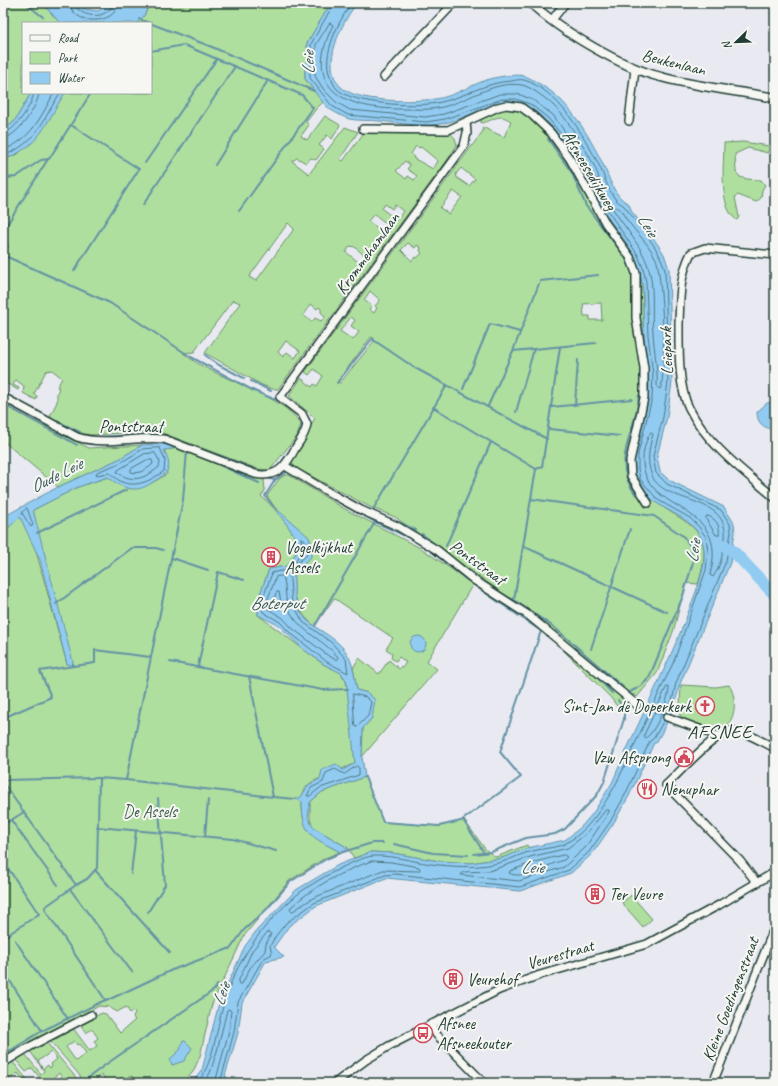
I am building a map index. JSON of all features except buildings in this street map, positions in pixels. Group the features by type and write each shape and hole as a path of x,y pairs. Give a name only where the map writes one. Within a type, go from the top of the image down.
{"street":[{"path":"384,77 454,3"},
{"name":"Beukenlaan","path":"532,3 552,20 635,69 661,77 775,98"},
{"path":"552,20 565,3"},
{"path":"629,121 635,69"},
{"name":"Afsneesedijkweg","path":"364,129 448,130 498,107 506,105 521,107 532,115 551,134 570,159 606,224 630,257 636,273 636,318 644,375 644,398 630,461 631,476 648,503"},
{"name":"Krommehamlaan","path":"285,466 303,435 307,424 302,414 280,397 464,146 467,133 466,122"},
{"name":"Leiepark","path":"775,255 705,248 691,254 684,268 680,283 679,338 682,381 689,408 705,433 722,452 775,498"},
{"name":"Pontstraat","path":"3,397 77,437 90,441 152,438 164,439 261,476 272,474 285,466 336,497 397,526 437,550 474,580 528,615 636,705"},
{"path":"667,717 718,736"},
{"path":"757,883 740,862 666,785 718,736 732,731 742,732 775,748"},
{"name":"Veurestraat","path":"335,1083 377,1053 514,983 633,948 659,938 775,872"},
{"name":"Kleine Goedingenstraat","path":"713,1083 775,926"},
{"path":"3,1063 41,1040 91,1015"},
{"path":"432,1024 436,1034 484,1083"}],"green space":[{"path":"3,3 42,3 59,22 22,22 22,94 30,94 14,122 3,130"},
{"path":"150,3 331,3 307,43 308,61 305,64 305,79 323,102 306,122 309,125 301,136 307,140 325,116 340,125 332,139 327,135 319,145 324,149 316,160 311,158 306,163 297,158 292,161 309,174 345,127 358,132 340,159 343,161 366,132 449,132 455,138 457,145 446,162 278,389 272,389 262,385 205,353 240,303 233,300 194,352 183,353 212,371 278,403 291,413 301,424 297,436 270,470 258,469 157,431 90,435 81,433 50,416 57,402 57,393 59,388 57,387 62,378 52,370 46,371 34,394 37,396 36,400 23,393 24,386 16,380 13,385 19,388 18,390 4,382 3,384 3,254 9,246 3,243 3,160 18,154 64,94 152,94 152,22 138,22 144,16","holes":["416,146 421,147 438,161 433,169 413,158 414,156 411,154","405,161 410,165 407,169 417,176 414,180 408,176 406,179 396,171","385,204 392,209 395,205 403,211 397,220 382,209","374,214 391,227 386,234 368,221","288,223 294,229 256,281 249,277","350,246 355,247 367,258 362,265 346,252","311,304 317,309 319,307 325,317 321,321 315,318 312,322 303,315","286,341 300,351 295,358 287,352 283,357 278,352"]},
{"path":"501,109 514,109 526,114 550,136 593,209 634,271 640,270 642,282 644,335 649,375 648,398 645,416 645,492 692,527 699,536 703,547 703,563 698,584 686,583 673,632 657,673 637,697 633,694 622,713 611,698 543,630 509,608 511,599 395,517 372,508 294,467 291,460 315,418 289,396 301,378 312,387 314,384 317,386 323,376 314,369 309,375 305,372 483,131 482,127 504,137 511,121 506,118 499,117 481,123 481,117","holes":["461,168 475,179 469,186 457,178 456,174","453,191 462,197 449,214 440,208","408,243 415,248 417,245 421,248 420,251 422,253 417,258 415,257 412,261 401,250","370,291 380,300 375,306 377,308 374,313 369,309 372,306 364,300","601,303 602,320 590,320 590,316 584,316 583,304","351,317 355,320 351,326 359,332 353,340 340,331","371,337 374,338 374,341 340,383 337,382"]},
{"path":"743,142 769,146 768,153 748,148 735,154 736,172 740,177 761,180 765,185 762,190 761,198 756,202 738,195 735,197 739,217 737,220 731,214 727,206 725,196 723,184 724,143"},
{"path":"3,405 89,448 142,445 119,459 58,487 3,441"},
{"name":"De Assels","path":"179,448 188,452 186,456 195,449 264,480 265,491 261,496 284,520 293,534 299,549 287,566 269,569 258,600 258,615 323,664 340,672 346,681 352,723 355,763 308,785 302,800 303,815 308,829 318,839 340,852 325,858 289,881 244,936 212,1004 200,1056 193,1072 183,1083 135,1083 137,1082 132,1076 123,1079 121,1077 115,1083 99,1083 105,1079 102,1075 96,1079 98,1083 65,1083 59,1073 54,1077 58,1083 36,1083 41,1079 32,1068 26,1072 15,1059 25,1054 41,1074 44,1071 30,1051 47,1043 78,1080 81,1077 51,1042 73,1028 90,1051 97,1046 94,1041 98,1038 92,1029 86,1033 80,1024 102,1013 106,1014 120,1033 135,1020 133,1017 135,1014 133,1011 130,1013 126,1007 117,1012 109,1007 99,1006 3,1059 3,531 20,516 28,522 67,664 33,510 78,487 108,477 124,486 138,488 151,483 167,474 164,450","holes":["74,1041 77,1045 79,1044 86,1053 76,1061 66,1047","51,1052 57,1059 51,1064 52,1066 50,1068 48,1065 43,1069 38,1061"]},
{"path":"285,475 289,475 343,508 422,549 473,584 427,661 437,669 362,757 363,728 372,718 368,693 357,690 353,668 359,658 379,674 389,660 399,669 401,666 403,667 406,662 399,657 396,661 391,658 392,653 386,649 393,638 334,598 315,626 304,615 297,601 294,578 295,570 304,564 311,545 309,538 276,509 267,496 279,479"},
{"path":"681,685 716,687 729,685 732,690 734,702 731,720 727,725 719,730 689,723 677,710 680,705"},
{"path":"365,777 383,822 440,826 464,820 486,850 496,857 527,845 529,848 502,858 471,863 439,861 392,853 371,852 354,858 348,848 313,827 310,819 310,802 322,792"},
{"path":"631,895 652,919 643,927 622,903"},
{"path":"12,1061 30,1083 25,1083 18,1073 8,1080 3,1073 3,1067"}],"water":[{"path":"42,3 77,3 85,9 98,11 110,3 150,3 144,16 138,22 59,22"},
{"name":"Leie","path":"331,3 357,3 345,21 340,32 335,44 333,56 332,67 334,77 340,86 348,92 358,96 385,100 425,100 442,98 494,78 522,75 532,79 553,93 578,120 602,162 612,186 619,196 629,204 632,212 654,239 664,254 669,269 672,382 667,417 657,456 660,472 669,480 724,507 734,523 735,532 730,563 680,684 676,700 667,722 656,743 654,743 629,796 613,824 592,854 571,873 520,891 386,878 316,906 289,926 274,947 284,957 266,961 242,1003 238,1033 225,1076 227,1077 223,1083 192,1083 202,1070 219,1003 245,946 257,930 296,890 338,865 371,852 392,853 439,861 471,863 502,858 527,848 565,840 581,827 593,813 612,783 685,621 703,568 704,549 699,535 690,524 654,501 643,491 636,477 634,467 635,448 647,408 649,390 643,325 642,280 637,263 628,246 601,208 570,152 550,125 539,114 527,107 517,104 496,105 445,123 428,125 353,120 333,111 327,107 305,79 305,64 308,61 307,43"},
{"path":"30,94 64,94 41,133 34,141 26,148 3,160 3,130 14,122"},
{"path":"775,402 775,430 762,425 758,420 757,412 767,403"},
{"path":"163,444 179,448 164,450 169,465 168,469 163,476 147,486 132,489 121,486 108,477 78,487 33,510 74,666 67,664 40,560 20,517 3,533 3,517 58,487 119,459 142,445"},
{"name":"Boterput","path":"273,506 309,537 311,557 295,570 294,576 294,590 300,611 308,621 331,637 346,651 351,661 357,690 368,693 375,700 372,718 363,728 362,757 365,777 322,792 310,802 308,818 313,827 348,848 340,852 316,839 311,834 304,822 302,802 296,799 301,797 308,785 320,779 322,770 336,764 343,770 355,763 346,680 341,673 325,665 303,649 278,625 258,615 258,600 269,569 287,566 299,549 295,536"},
{"path":"415,636 421,636 426,641 424,650 421,652 415,652 410,647 410,641"},
{"path":"183,1041 185,1041 192,1048 184,1061 172,1065 170,1059 180,1050"}],"waterway":[{"path":"25,3 43,17"},
{"path":"139,19 147,22"},
{"path":"152,24 212,47 314,91"},
{"path":"152,51 184,45 302,95 313,108 239,211"},
{"path":"145,163 216,60"},
{"path":"143,205 234,68"},
{"path":"215,165 267,82"},
{"path":"3,178 16,177 41,160 49,159 90,94"},
{"path":"71,125 139,169 74,271"},
{"path":"548,139 572,173 586,206 625,257 631,270"},
{"path":"3,231 48,159"},
{"path":"3,255 110,303 191,357 254,391 279,401 301,418"},
{"path":"596,343 513,351 540,281 598,275"},
{"path":"463,389 490,324 520,332"},
{"path":"337,383 372,339 415,368 547,439"},
{"path":"433,407 536,469 542,467 560,347"},
{"path":"516,412 534,349"},
{"path":"488,406 513,351"},
{"path":"205,355 219,365 244,378"},
{"path":"575,405 578,360"},
{"path":"251,381 271,391"},
{"path":"367,509 372,511 447,385"},
{"path":"636,495 628,482 625,470 625,458 639,395"},
{"path":"552,407 632,399"},
{"name":"Oude Leie","path":"3,404 77,445"},
{"path":"50,418 80,432"},
{"path":"295,443 303,421"},
{"path":"549,429 620,436"},
{"path":"100,437 158,434 212,453"},
{"path":"446,546 491,442"},
{"path":"272,470 278,467 292,447"},
{"path":"76,885 87,879 97,868 99,778 126,780 183,500 187,451 188,452"},
{"path":"215,454 260,471 268,471"},
{"path":"209,460 259,483"},
{"path":"536,469 514,600 555,628 623,687"},
{"path":"275,480 288,471"},
{"path":"303,473 355,503"},
{"path":"270,479 275,480 265,496 273,506"},
{"path":"308,484 375,522"},
{"path":"37,533 126,490"},
{"path":"531,499 654,516 683,536 691,547 693,562 683,596 649,678 641,686 630,692"},
{"path":"372,511 416,530"},
{"path":"315,626 375,522 412,539"},
{"path":"591,649 630,529"},
{"path":"422,534 465,568"},
{"path":"719,543 733,551 775,595"},
{"path":"523,546 667,612"},
{"path":"426,547 467,580"},
{"path":"56,604 132,548 156,548 163,550"},
{"path":"172,558 208,570"},
{"path":"470,571 481,581"},
{"path":"198,666 218,572 244,580"},
{"path":"365,777 383,822 439,826 461,821 521,777 500,752 541,631 474,585"},
{"path":"505,596 514,600"},
{"path":"74,666 95,663 95,650 150,657"},
{"path":"170,662 323,690 348,689"},
{"path":"3,718 51,697 40,671 74,666 73,664"},
{"path":"595,675 612,693"},
{"path":"249,676 273,797 296,799"},
{"path":"474,854 491,852 526,838 555,834 565,829 597,795 604,782 624,719 624,709 618,700"},
{"path":"3,780 99,778"},
{"path":"126,780 273,797"},
{"path":"3,783 76,885 45,907 46,911 106,1001 172,970 231,948 244,930 267,909 290,882 326,859 340,853 372,843 383,843"},
{"path":"148,912 165,885 158,798"},
{"path":"205,836 208,800"},
{"path":"3,825 24,812"},
{"path":"11,820 58,885"},
{"path":"463,820 483,851"},
{"path":"97,827 233,839 276,851"},
{"path":"131,874 136,831"},
{"path":"394,844 433,853 468,855"},
{"path":"3,861 39,914 3,938"},
{"path":"95,870 170,953"},
{"path":"70,889 132,972"},
{"path":"15,940 68,1019"},
{"path":"3,970 42,1031"},
{"path":"88,1078 214,990 218,984"},
{"path":"3,1055 42,1031 105,1000"},
{"path":"3,1043 9,1051"}],"ferry route":[{"path":"646,710 665,716"}],"place":[{"name":"Vogelkijkhut Assels","path":"271,557"},
{"name":"Sint-Jan de Doperkerk","path":"705,706"},
{"name":"Vzw Afsprong","path":"684,757"},
{"name":"Nenuphar","path":"647,789"},
{"name":"Ter Veure","path":"595,894"},
{"name":"Veurehof","path":"453,979"},
{"name":"Afsnee Afsneekouter","path":"423,1033"}],"district":[{"name":"AFSNEE","path":"720,731"}]}
